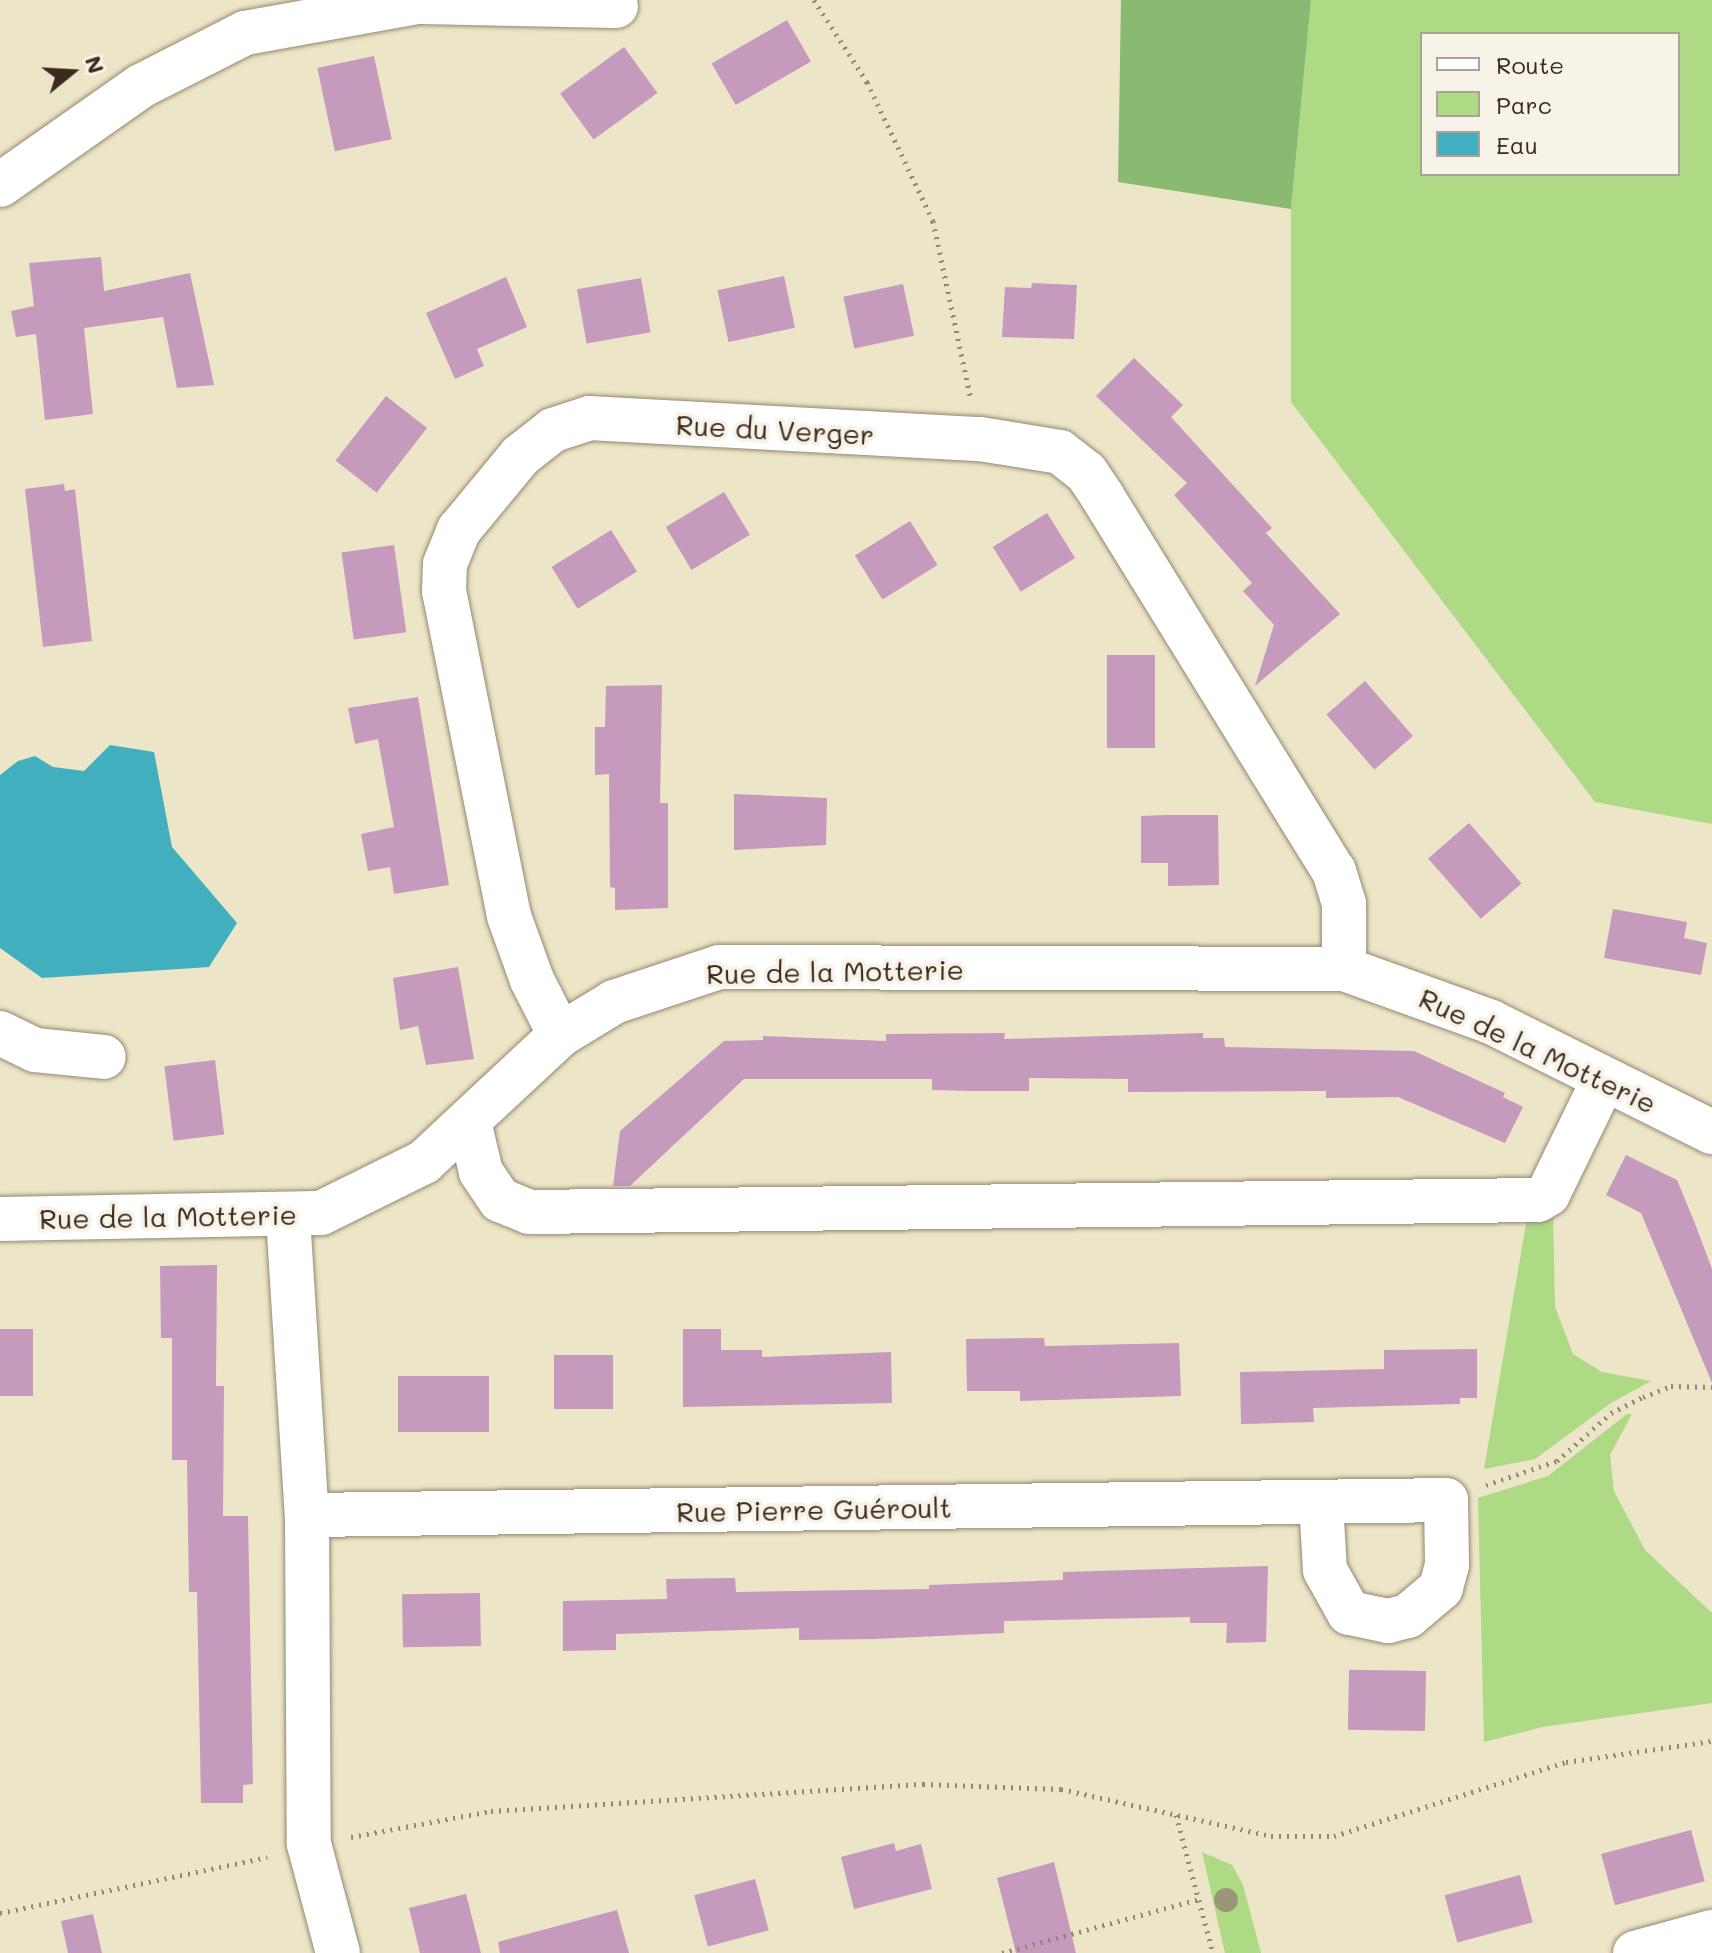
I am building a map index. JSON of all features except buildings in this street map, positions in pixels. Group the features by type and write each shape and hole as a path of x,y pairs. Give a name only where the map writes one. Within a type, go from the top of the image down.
{"street":[{"path":"0,185 141,86 245,33 418,2 616,6"},
{"name":"Rue du Verger","path":"560,1035 532,980 509,916 444,591 445,564 459,530 520,456 553,430 589,418 980,439 1060,452 1086,472 1102,496 1334,871 1344,903 1344,969"},
{"name":"Rue de la Motterie","path":"0,1219 288,1217 321,1213 377,1188 424,1162 560,1035 614,1002 719,967 1344,969 1491,1022 1712,1132"},
{"path":"0,1033 35,1050 104,1057"},
{"path":"469,1122 481,1172 500,1200 529,1212 1538,1200 1548,1194 1604,1079"},
{"path":"288,1217 307,1515 309,1844 338,1953"},
{"path":"1321,1503 1325,1570 1332,1590 1349,1613 1388,1621 1408,1616 1441,1588 1447,1565 1446,1500"},
{"name":"Rue Pierre Guéroult","path":"307,1515 1446,1500"},
{"path":"1635,1953 1712,1932"}],"path":[{"path":"814,0 867,82 933,221 980,439"},
{"path":"1446,1500 1536,1472 1557,1461 1611,1413 1643,1397 1671,1386 1712,1387"},
{"path":"0,1913 309,1844 491,1811 788,1789 923,1784 1061,1789 1271,1836 1334,1836 1566,1762 1712,1741"},
{"path":"1176,1814 1213,1953"},
{"path":"1002,1953 1199,1899"}],"green space":[{"path":"1121,0 1311,0 1291,209 1118,182"},
{"path":"1311,0 1712,0 1712,824 1595,802 1291,402 1291,209"},
{"path":"1553,1214 1555,1307 1573,1354 1602,1372 1651,1381 1611,1403 1535,1459 1484,1469 1527,1218"},
{"path":"1627,1414 1632,1414 1610,1455 1614,1491 1645,1550 1712,1613 1712,1703 1542,1727 1484,1742 1478,1498 1548,1476"},
{"path":"1202,1852 1232,1865 1243,1885 1261,1953 1225,1953"}],"water":[{"path":"110,745 154,752 172,847 237,923 209,967 42,978 0,948 0,775 18,761 35,756 53,767 84,771"}]}
